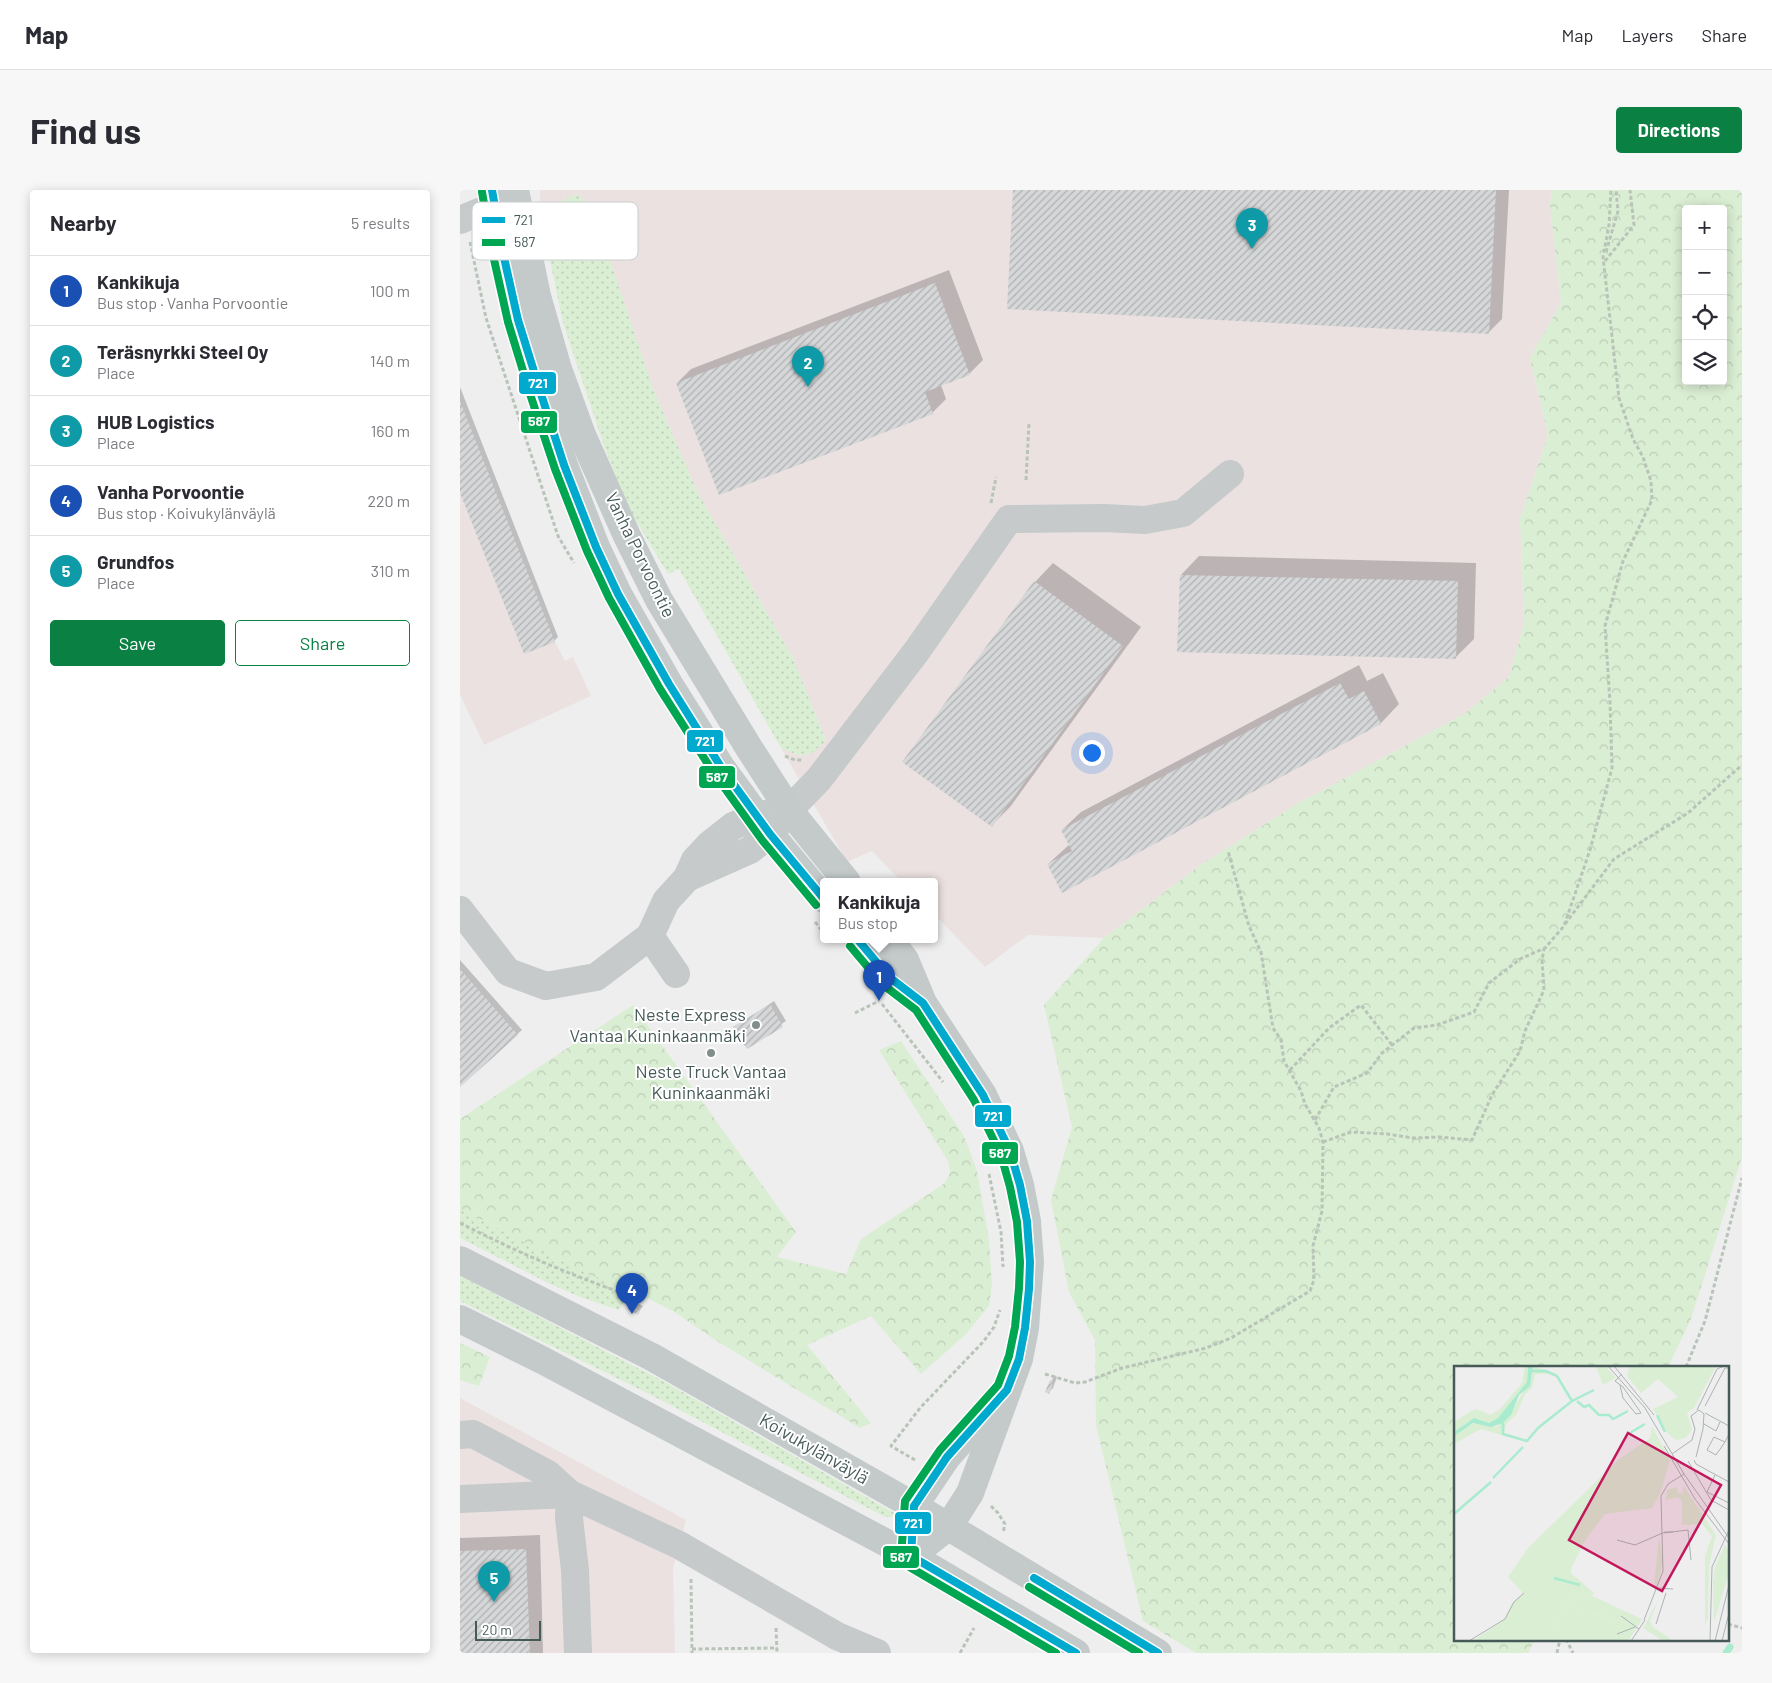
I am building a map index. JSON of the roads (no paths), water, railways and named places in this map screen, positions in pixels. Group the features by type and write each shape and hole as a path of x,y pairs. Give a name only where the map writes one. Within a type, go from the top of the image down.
{"main road":[{"name":"Vanha Porvoontie","path":"504,260 521,329 561,456 596,547 618,594 669,684 720,767 820,894"},
{"name":"Vanha Porvoontie","path":"526,260 538,296 558,369 582,434 627,536 664,608 748,748 789,810 844,878"},
{"path":"861,943 889,977 923,1003"},
{"path":"892,943 905,960 923,1003 961,1058 987,1103 1010,1151 1020,1185 1027,1222 1030,1262 1025,1328 1019,1359 970,1493 949,1526 912,1556"},
{"name":"Koivukylänväylä","path":"460,1260 652,1357 949,1526 1158,1653"},
{"path":"460,1319 542,1360 912,1556 1076,1653"},
{"path":"912,1556 914,1506 935,1472 951,1452 1007,1390"}],"street":[{"path":"460,220 472,214"},
{"path":"460,910 508,972 546,986 596,977 650,936 666,901 687,878 695,860 709,845 733,826 764,825 789,810 819,779 916,652 1009,519 1103,518 1145,520 1183,513 1230,474"},
{"path":"650,936 676,974"},
{"path":"460,1435 473,1434 548,1474 570,1494 679,1546 837,1636 877,1653"},
{"path":"460,1499 570,1494"},
{"path":"570,1494 569,1518 575,1570 578,1653"}],"waterway":[{"path":"1726,1653 1730,1647"}],"place":[{"name":"HUB Logistics","path":"1252,249"},
{"name":"Teräsnyrkki Steel Oy","path":"808,387"},
{"name":"Kankikuja","path":"879,1001"},
{"name":"Neste Express Vantaa Kuninkaanmäki","path":"756,1025"},
{"name":"Neste Truck Vantaa Kuninkaanmäki","path":"711,1053"},
{"name":"Vanha Porvoontie","path":"632,1314"},
{"name":"Grundfos","path":"494,1602"}]}
